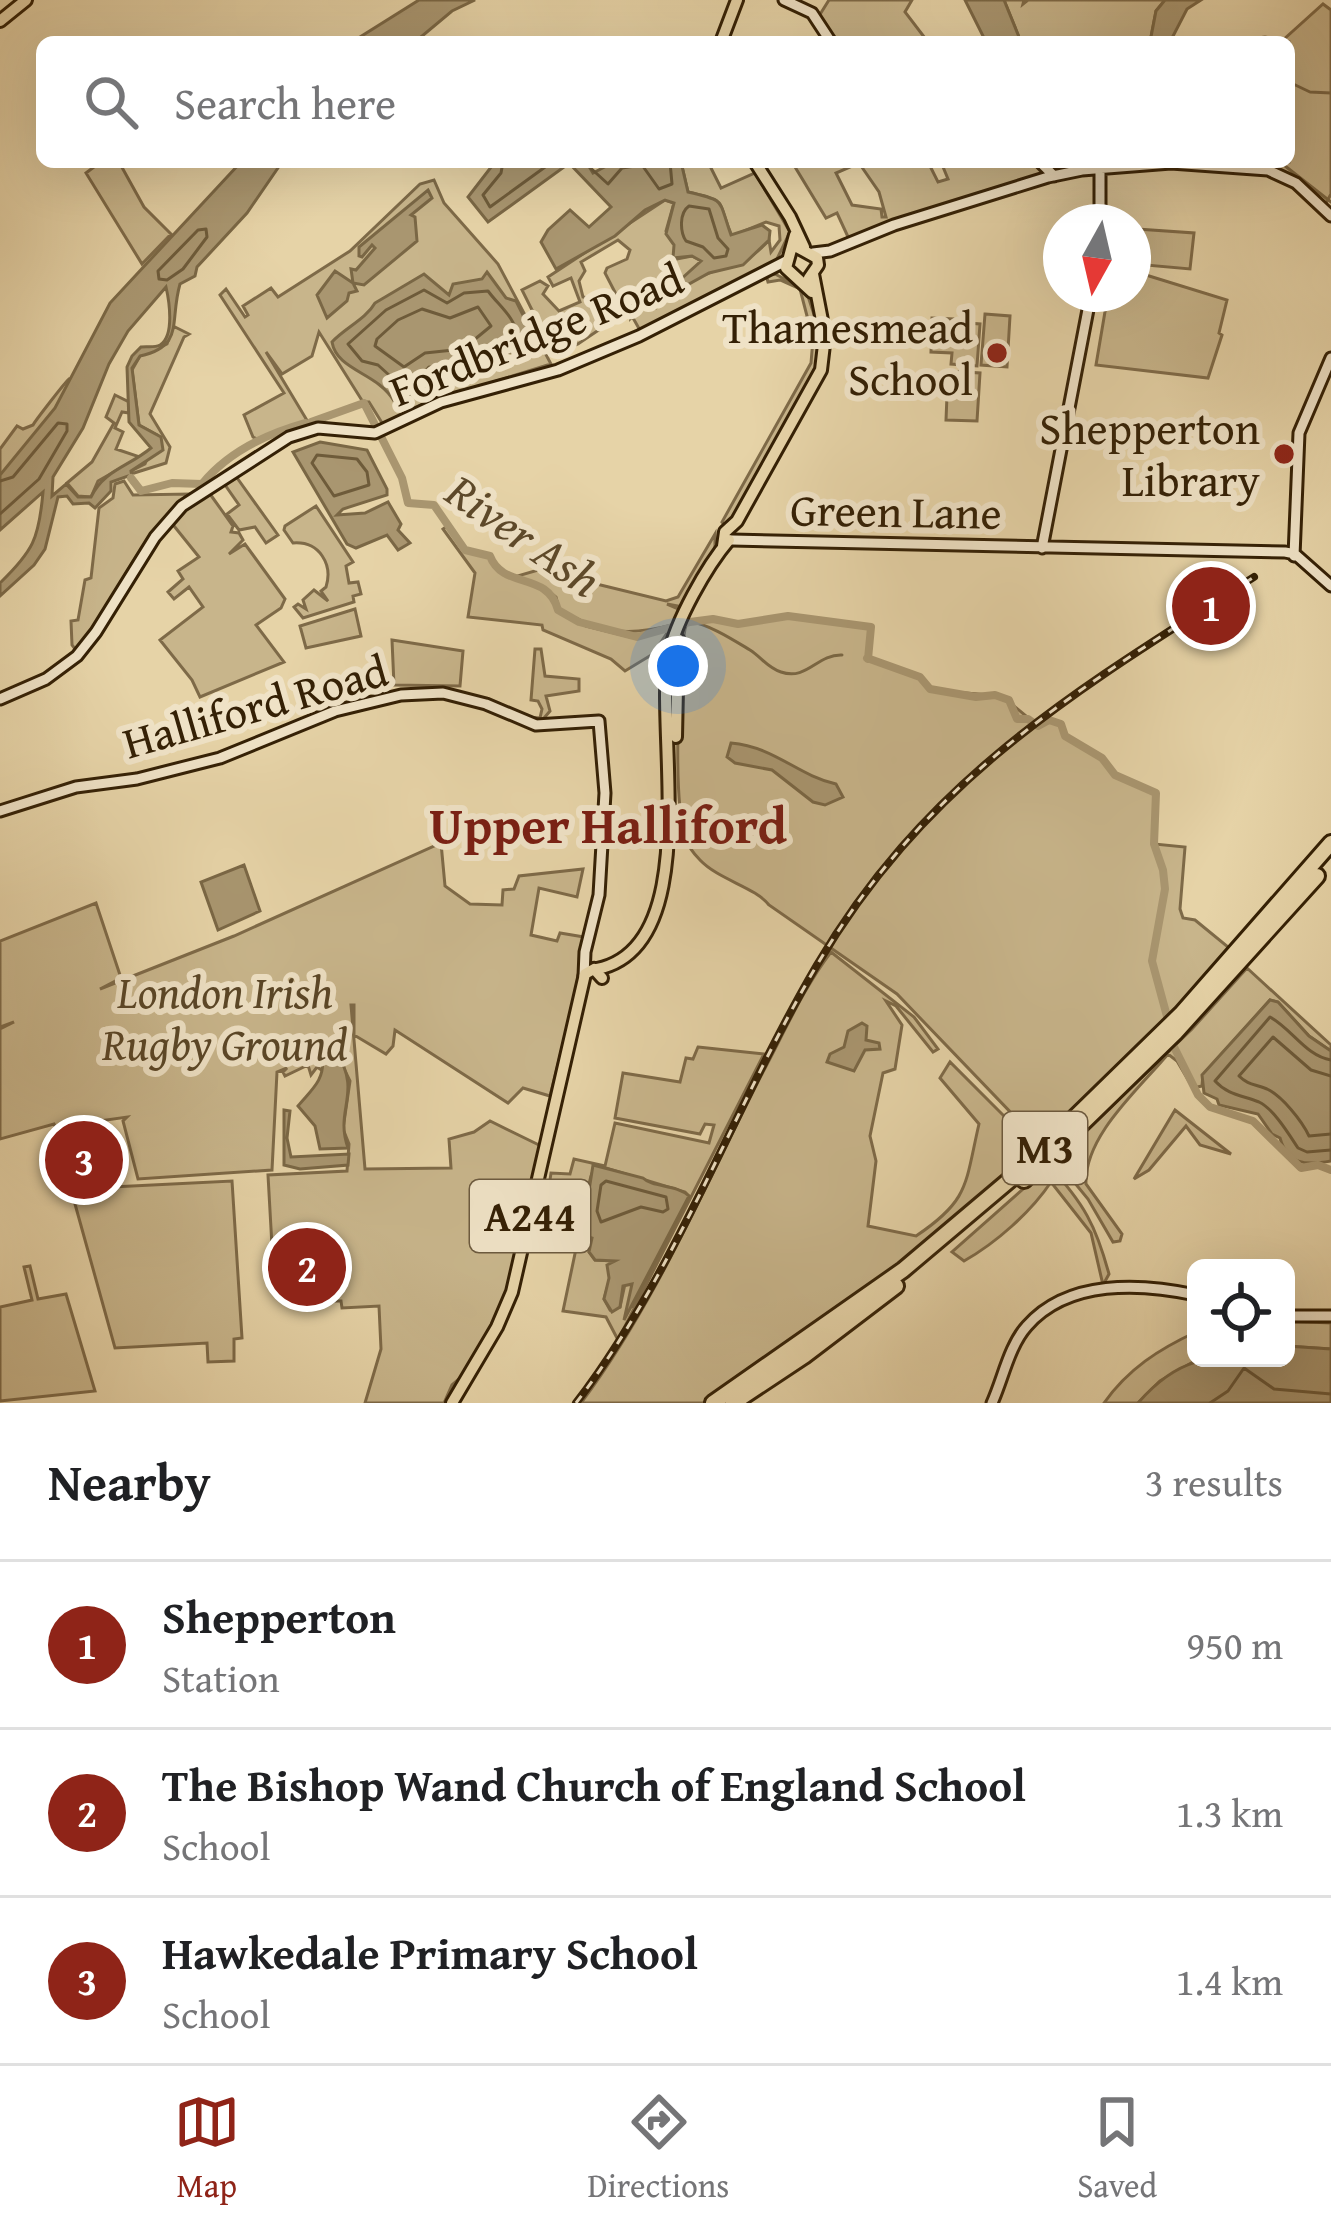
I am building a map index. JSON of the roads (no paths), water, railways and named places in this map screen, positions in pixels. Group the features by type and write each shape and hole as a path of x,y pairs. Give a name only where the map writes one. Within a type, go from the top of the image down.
{"highway":[{"name":"M3","path":"713,1403 903,1270 1019,1172 1193,1001 1331,843"},
{"name":"M3","path":"734,1403 908,1277 1058,1150 1208,999 1331,858"}],"main road":[{"path":"0,21 26,0"},
{"path":"723,36 737,0"},
{"name":"A244","path":"450,1403 500,1323 512,1292 577,1010 593,976 637,942 662,883 670,801 669,652 821,370 825,336 796,232 759,168"},
{"path":"795,277 804,258"},
{"path":"795,277 804,258"},
{"path":"795,277 814,295"},
{"name":"A244","path":"593,976 626,960 646,936 670,874 677,821 680,626"}],"street":[{"path":"788,2 812,14 827,36"},
{"path":"1046,168 1054,176"},
{"path":"804,258 1054,176 1100,168 1100,204"},
{"path":"1240,168 1268,170 1296,183 1331,216"},
{"name":"Fordbridge Road","path":"0,699 46,679 77,656 155,537 192,498 302,431 379,432 441,402 594,356 804,258"},
{"path":"772,270 795,277"},
{"path":"1042,548 1088,312"},
{"path":"1331,358 1299,433 1292,556 1331,586"},
{"name":"Green Lane","path":"732,536 1292,556"},
{"name":"Halliford Road","path":"0,811 76,787 137,779 220,758 335,711 408,694 432,692 486,704 536,725 599,721 606,781 601,870 585,952 593,976"},
{"path":"992,1403 1027,1326 1051,1307 1113,1290 1187,1294"},
{"path":"1295,1316 1331,1316"}],"water":[{"path":"419,0 475,0 452,11 422,36 362,36"},
{"path":"965,0 1004,0 1019,36 983,36"},
{"path":"1165,0 1201,0 1187,9 1173,36 1151,36 1156,11"},
{"path":"235,168 278,168 247,213 197,267 195,276 180,284 170,339 154,352 140,356 132,368 139,425 161,437 163,450 131,471 133,484 128,476 111,482 111,491 95,508 58,497 45,549 0,596 0,583 32,543 43,492 0,530 0,475 55,408 110,303","holes":["166,287 170,318 165,340 158,346 141,347 127,367 129,422 151,448 110,475 91,497 78,497 66,484 52,496 53,477 83,428 109,364 128,331"]},
{"path":"490,168 563,168 488,222 468,197"},
{"path":"574,168 590,168 593,173 603,168 682,168 688,192 719,203 731,235 762,225 770,231 769,240 743,265 709,273 662,299 648,301 652,308 642,308 631,318 633,304 669,290 701,261 692,256 673,258 674,245 666,234 674,203 665,200 615,236 556,269 541,242 548,230 570,210 589,227 611,207"},
{"path":"428,190 432,198 411,215 417,241 364,285 353,283 351,269 356,270 375,248 372,245 362,257 359,247"},
{"path":"335,271 357,291 349,293 347,301 327,318 317,295"},
{"path":"487,272 506,298 516,301 538,345 491,357 485,375 455,378 443,387 435,377 428,391 394,401 335,352 332,342 375,303 424,274 449,295 453,284 482,279"},
{"path":"320,442 367,450 387,489 387,495 337,515 365,513 388,502 401,524 398,530 410,543 398,550 387,535 356,548 347,544 293,452"},
{"path":"731,743 760,750 836,784 843,797 825,805 813,802 772,770 735,763 727,757"},
{"path":"244,865 260,911 218,930 201,882"},
{"path":"1270,1000 1331,1051 1331,1161 1305,1163 1292,1158 1258,1114 1219,1105 1204,1093 1202,1075"},
{"path":"862,1023 867,1026 866,1040 879,1043 880,1049 865,1050 854,1071 827,1062 830,1054 844,1047 848,1031"},
{"path":"336,1052 347,1079 344,1122 348,1148 320,1149 315,1126 298,1106 319,1079 322,1057"},
{"path":"284,1110 290,1111 291,1157 349,1154 348,1165 300,1169 284,1165"},
{"path":"593,1165 689,1196 624,1320 632,1284 623,1286 620,1307 612,1312 604,1299 607,1265 615,1261 595,1260 589,1252 592,1238 582,1235"},
{"path":"1295,1347 1331,1349 1331,1403 1138,1403 1187,1366 1295,1367"}],"waterway":[{"path":"1295,85 1310,92 1331,93"},
{"path":"1288,168 1331,202"},
{"name":"River Ash","path":"311,422 364,403 402,478 408,503 434,505 465,550 490,556 505,573 545,590 558,610 579,622 637,637 690,622 713,619 738,624 788,616 871,627 868,659"},
{"name":"River Ash","path":"131,478 141,491 172,483 202,484 249,446 305,423"},
{"path":"690,622 729,637 772,668 790,674 842,655"},
{"name":"River Ash","path":"867,658 920,677 930,689 1009,700 1017,719 1038,726 1049,720 1061,724 1065,736 1102,758 1115,775 1156,793 1154,844 1165,889 1152,961 1168,1020"},
{"name":"River Ash","path":"1173,1045 1198,1095 1210,1107 1253,1121 1301,1168 1318,1165 1331,1170"}],"railway":[{"path":"576,1403 644,1299 817,965 860,899 907,841 957,789 1067,700 1254,577"}],"place":[{"name":"Thamesmead School","path":"997,353"},
{"name":"Shepperton Library","path":"1284,454"},
{"name":"Shepperton","path":"1211,606"},
{"name":"Hawkedale Primary School","path":"84,1160"},
{"name":"The Bishop Wand Church of England School","path":"307,1267"}],"district":[{"name":"Upper Halliford","path":"608,825"}],"park label":[{"name":"London Irish Rugby Ground","path":"225,1018"}]}
